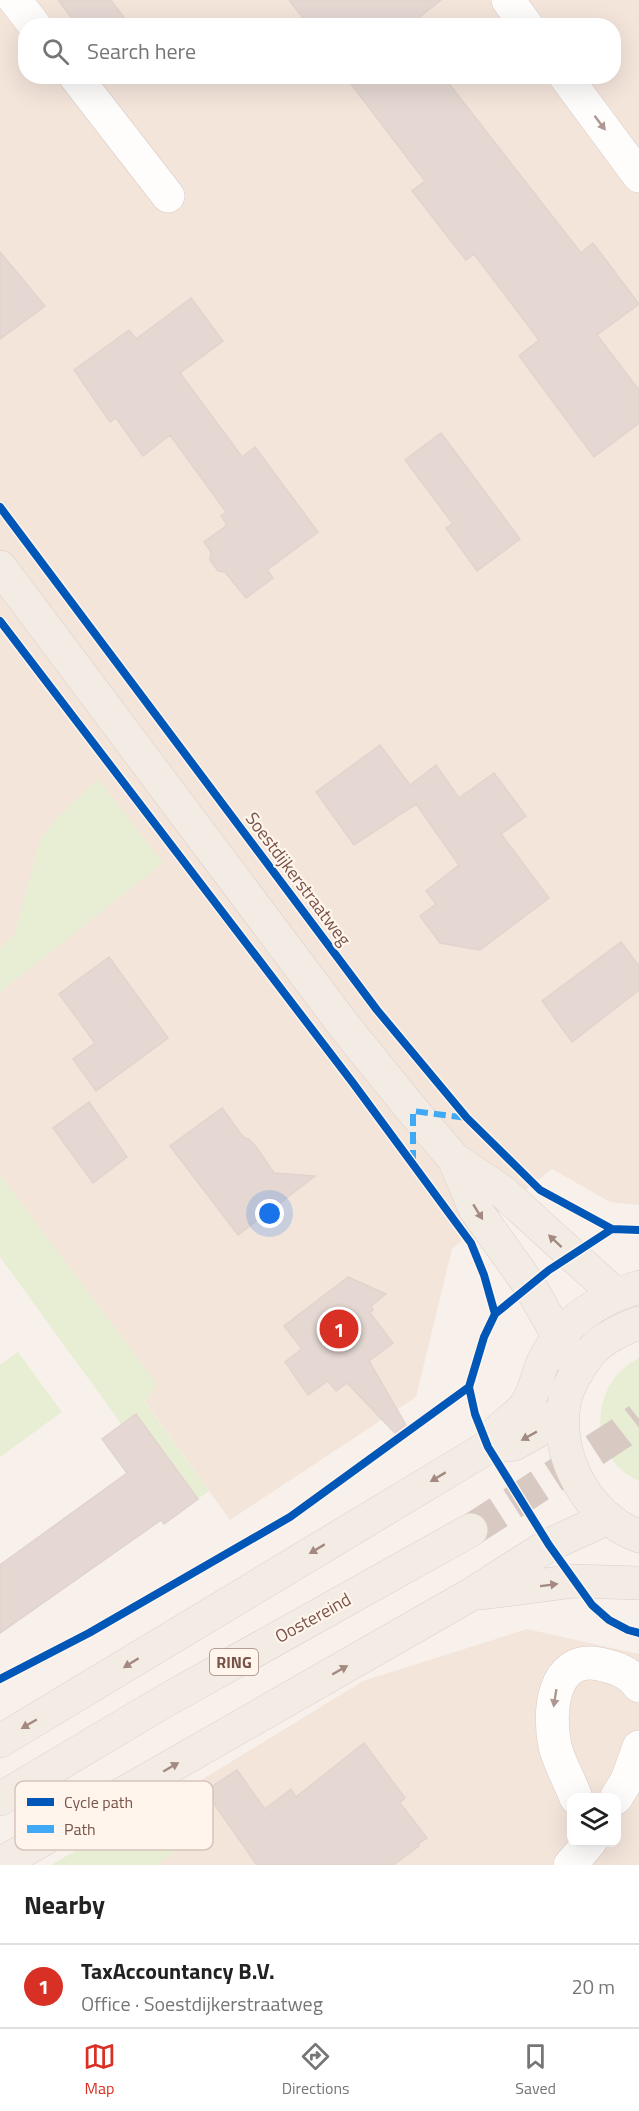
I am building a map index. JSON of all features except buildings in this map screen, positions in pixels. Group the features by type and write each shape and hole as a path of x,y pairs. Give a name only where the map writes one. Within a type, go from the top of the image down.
{"main road":[{"path":"0,567 345,1027 413,1112 454,1159 503,1192 627,1290 585,1312 559,1336 544,1361 533,1393 526,1405 498,1431 488,1447"},
{"path":"454,1159 475,1209 530,1286 578,1371"},
{"path":"639,1323 621,1329 589,1353 571,1383 563,1410 564,1440 572,1470 587,1496 608,1518 639,1536"},
{"path":"0,1741 488,1447 514,1444 537,1432 563,1410"},
{"path":"145,1781 470,1595 549,1545 608,1518"},
{"name":"Oostereind","path":"30,1781 163,1702 471,1530"},
{"path":"470,1595 575,1581 639,1583"},
{"name":"Oostereind","path":"0,1799 15,1790"},
{"path":"0,1864 24,1850"}],"street":[{"path":"15,0 29,18"},
{"path":"508,0 521,18"},
{"path":"81,84 168,195"},
{"path":"571,84 639,176"},
{"path":"574,1793 555,1747 552,1715 555,1691 564,1675 577,1666 594,1663 616,1667 635,1680 639,1686"},
{"path":"619,1793 627,1780 639,1748"},
{"path":"570,1865 586,1847"}],"shaded area":[{"path":"0,0 639,0 639,1205 610,1202 552,1169 452,1249 416,1397 230,1520 0,1199"},
{"path":"527,1629 639,1654 639,1865 62,1865 87,1850 213,1850 213,1781 199,1781 363,1681"}],"green space":[{"path":"98,779 163,863 0,992 0,948 15,934 40,839 60,815"},
{"path":"0,1175 157,1384 145,1402 209,1491 198,1499 137,1415 122,1425 0,1257"},
{"path":"18,1352 62,1412 0,1457 0,1365"},
{"path":"639,1358 639,1481 622,1470 610,1455 603,1438 600,1420 603,1401 610,1384 622,1369"},
{"path":"77,1850 177,1850 157,1865 51,1865"}],"tunnel":[{"path":"471,1530 639,1419"}],"marked path":[{"path":"413,1162 413,1111 467,1118"}],"cycle path":[{"name":"Soestdijkerstraatweg","path":"0,507 377,1010 467,1118 540,1190 612,1229"},
{"path":"0,621 353,1083 471,1243 484,1275 495,1314"},
{"path":"639,1230 612,1229 549,1270 495,1314 484,1337 469,1387 475,1414 488,1447 549,1545 592,1605 609,1620 639,1633"},
{"path":"0,1679 89,1633 290,1517 469,1387"}],"place":[{"name":"TaxAccountancy B.V.","path":"339,1329"}]}
